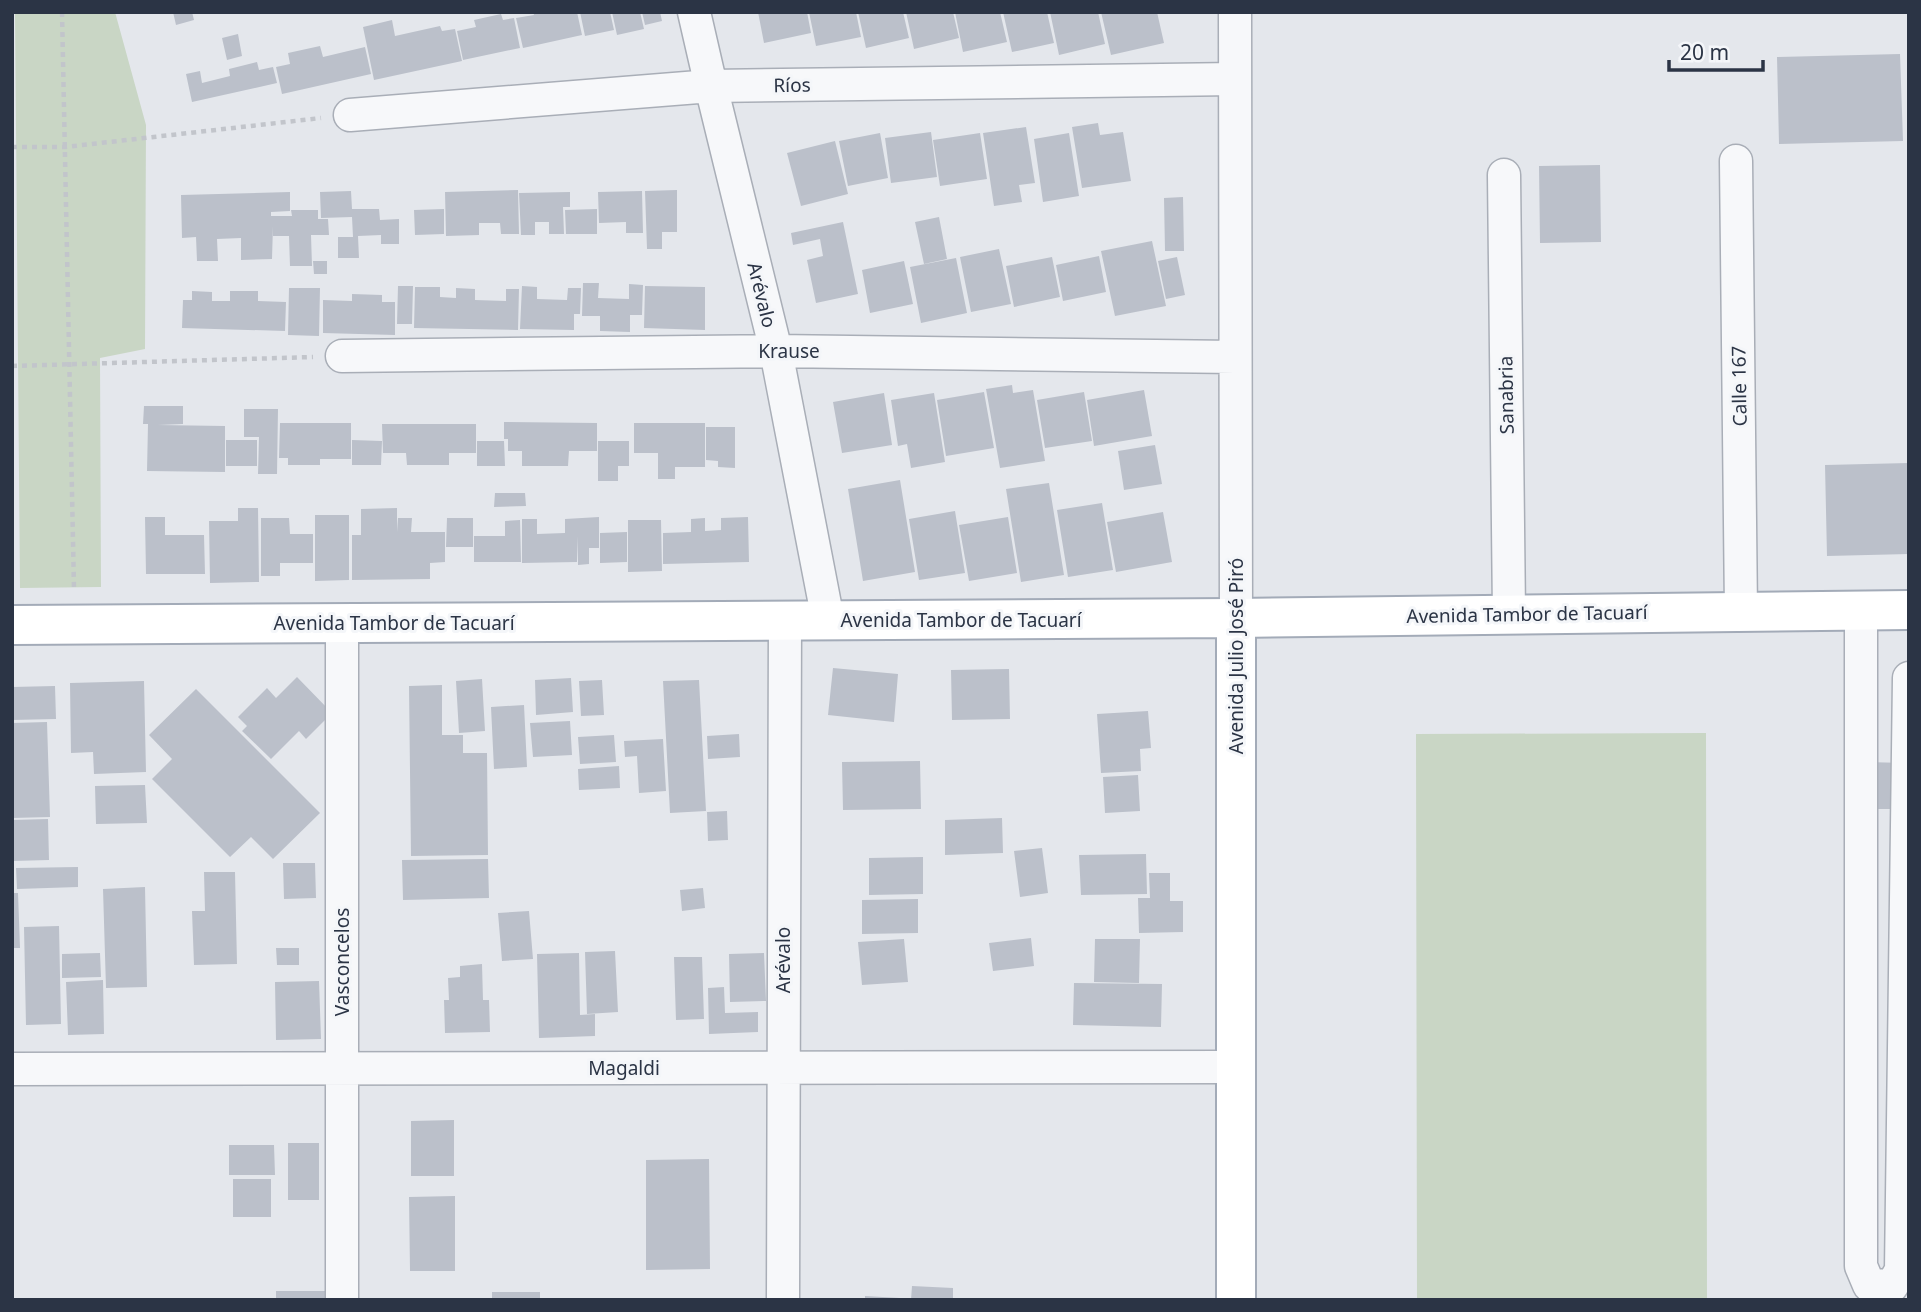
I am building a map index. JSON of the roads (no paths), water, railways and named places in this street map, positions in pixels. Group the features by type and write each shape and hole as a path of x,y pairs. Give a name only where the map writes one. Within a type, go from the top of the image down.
{"main road":[{"name":"Avenida Tambor de Tacuarí","path":"12,625 1236,618 1909,610"},
{"name":"Avenida Julio José Piró","path":"1236,618 1236,1300"}],"street":[{"name":"Arévalo","path":"694,12 776,351 828,620"},
{"name":"Avenida Julio José Piró","path":"1235,12 1236,618"},
{"name":"Ríos","path":"350,115 711,86 1236,79"},
{"name":"Calle 167","path":"1736,161 1741,612"},
{"name":"Sanabria","path":"1504,176 1509,614"},
{"name":"Krause","path":"342,356 776,351 1236,357"},
{"path":"1861,610 1861,1266 1869,1286 1892,1286 1901,1270 1909,678"},
{"name":"Arévalo","path":"783,1300 785,620"},
{"name":"Vasconcelos","path":"342,623 342,1300"},
{"name":"Magaldi","path":"12,1069 1236,1067"}]}
